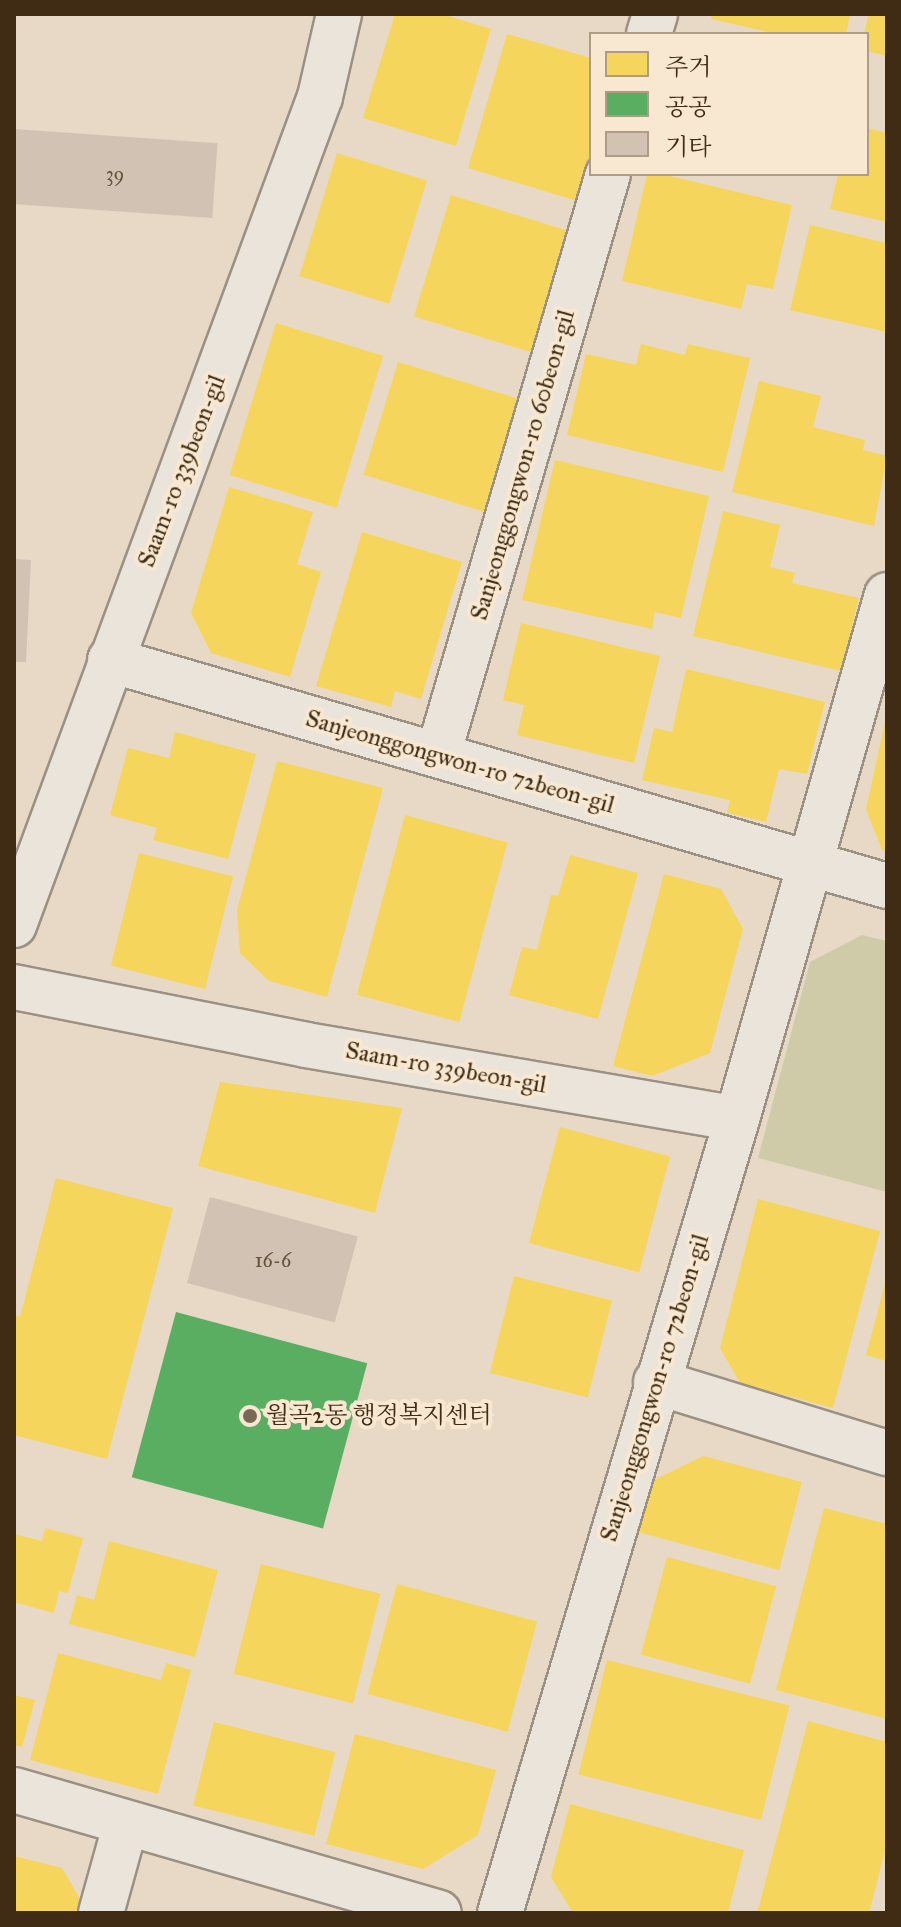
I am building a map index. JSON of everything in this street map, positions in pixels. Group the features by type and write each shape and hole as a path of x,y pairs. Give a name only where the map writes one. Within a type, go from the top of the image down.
{"street":[{"name":"Saam-ro 339beon-gil","path":"14,925 320,97 339,14"},
{"name":"Sanjeonggongwon-ro 60beon-gil","path":"438,755 607,176"},
{"path":"809,863 887,595"},
{"name":"Sanjeonggongwon-ro 72beon-gil","path":"110,660 887,886"},
{"name":"Sanjeonggongwon-ro 72beon-gil","path":"500,1913 737,1119 809,863"},
{"name":"Saam-ro 339beon-gil","path":"14,987 306,1045 737,1119"},
{"path":"656,1382 887,1453"},
{"path":"14,1790 439,1913"},
{"path":"101,1913 126,1823"}],"shaded area":[{"path":"862,935 887,941 887,1192 758,1158 810,962"}],"building: 주거":[{"path":"395,14 442,14 491,29 456,146 363,118"},
{"path":"712,14 850,14 846,32 768,32 711,19"},
{"path":"869,14 887,14 887,56 869,52 869,32 864,32"},
{"path":"507,34 589,57 591,176 587,204 468,168"},
{"path":"869,128 887,133 887,222 830,209 838,176 869,176"},
{"path":"337,153 427,180 389,304 299,276"},
{"path":"647,176 669,176 792,205 773,289 747,284 741,309 622,281"},
{"path":"451,195 571,232 534,353 414,316"},
{"path":"810,225 887,243 887,332 790,310"},
{"path":"276,323 383,356 337,508 230,475"},
{"path":"641,344 685,355 688,344 750,358 723,472 567,435 586,354 636,365"},
{"path":"398,362 523,400 489,513 364,475"},
{"path":"759,381 821,396 813,427 865,440 863,450 887,456 874,526 732,492"},
{"path":"555,460 709,496 681,618 655,612 652,629 522,600"},
{"path":"229,487 313,512 297,564 321,572 290,677 211,653 191,613"},
{"path":"723,511 780,525 770,567 795,573 792,583 859,598 841,671 693,636"},
{"path":"362,532 462,562 421,699 395,691 391,707 316,686"},
{"path":"521,623 660,656 634,763 517,735 524,705 503,700"},
{"path":"686,669 825,702 807,774 779,769 766,822 727,813 730,800 642,780 654,728 672,732"},
{"path":"886,718 887,851 882,850 866,809"},
{"path":"175,732 256,754 228,859 153,840 157,828 110,815 128,748 169,758"},
{"path":"277,761 383,788 327,997 269,981 240,953 237,910"},
{"path":"405,815 507,842 459,1022 357,995"},
{"path":"139,853 233,876 205,989 111,966"},
{"path":"570,855 638,873 598,1019 509,995 522,947 537,950 551,895 558,896"},
{"path":"664,874 721,889 743,929 710,1053 652,1076 613,1066"},
{"path":"220,1082 402,1108 375,1213 198,1166"},
{"path":"560,1127 670,1157 639,1272 529,1243"},
{"path":"56,1178 173,1208 107,1459 14,1435 14,1315 20,1317"},
{"path":"758,1199 880,1231 833,1408 740,1383 720,1348"},
{"path":"514,1276 612,1300 588,1397 490,1373"},
{"path":"887,1280 887,1361 866,1355"},
{"path":"703,1456 802,1482 779,1570 638,1532 652,1481"},
{"path":"824,1508 887,1524 887,1719 776,1690"},
{"path":"45,1528 83,1538 68,1593 59,1591 54,1613 14,1602 14,1534 42,1541"},
{"path":"109,1541 218,1570 195,1657 69,1624 77,1595 94,1600"},
{"path":"667,1557 776,1586 750,1684 641,1655"},
{"path":"261,1564 380,1594 353,1703 234,1674"},
{"path":"397,1584 537,1622 508,1732 367,1694"},
{"path":"58,1653 161,1680 166,1663 191,1670 158,1794 30,1760"},
{"path":"607,1660 789,1705 761,1820 578,1774"},
{"path":"14,1695 35,1700 22,1747 14,1745"},
{"path":"808,1721 887,1742 887,1843 869,1913 757,1913"},
{"path":"214,1722 335,1752 314,1836 193,1805"},
{"path":"355,1734 496,1770 478,1835 423,1869 326,1844"},
{"path":"570,1804 744,1850 728,1913 573,1913 551,1877"},
{"path":"14,1856 62,1868 80,1899 77,1913 14,1913"}],"building: 공공":[{"path":"176,1312 367,1363 323,1528 132,1477"}],"building: 기타":[{"path":"14,129 218,143 212,218 14,204"},
{"path":"14,559 31,560 26,662 14,662"},
{"path":"210,1197 358,1237 335,1323 187,1283"}],"place":[{"name":"월곡2동 행정복지센터","path":"250,1416"}]}
